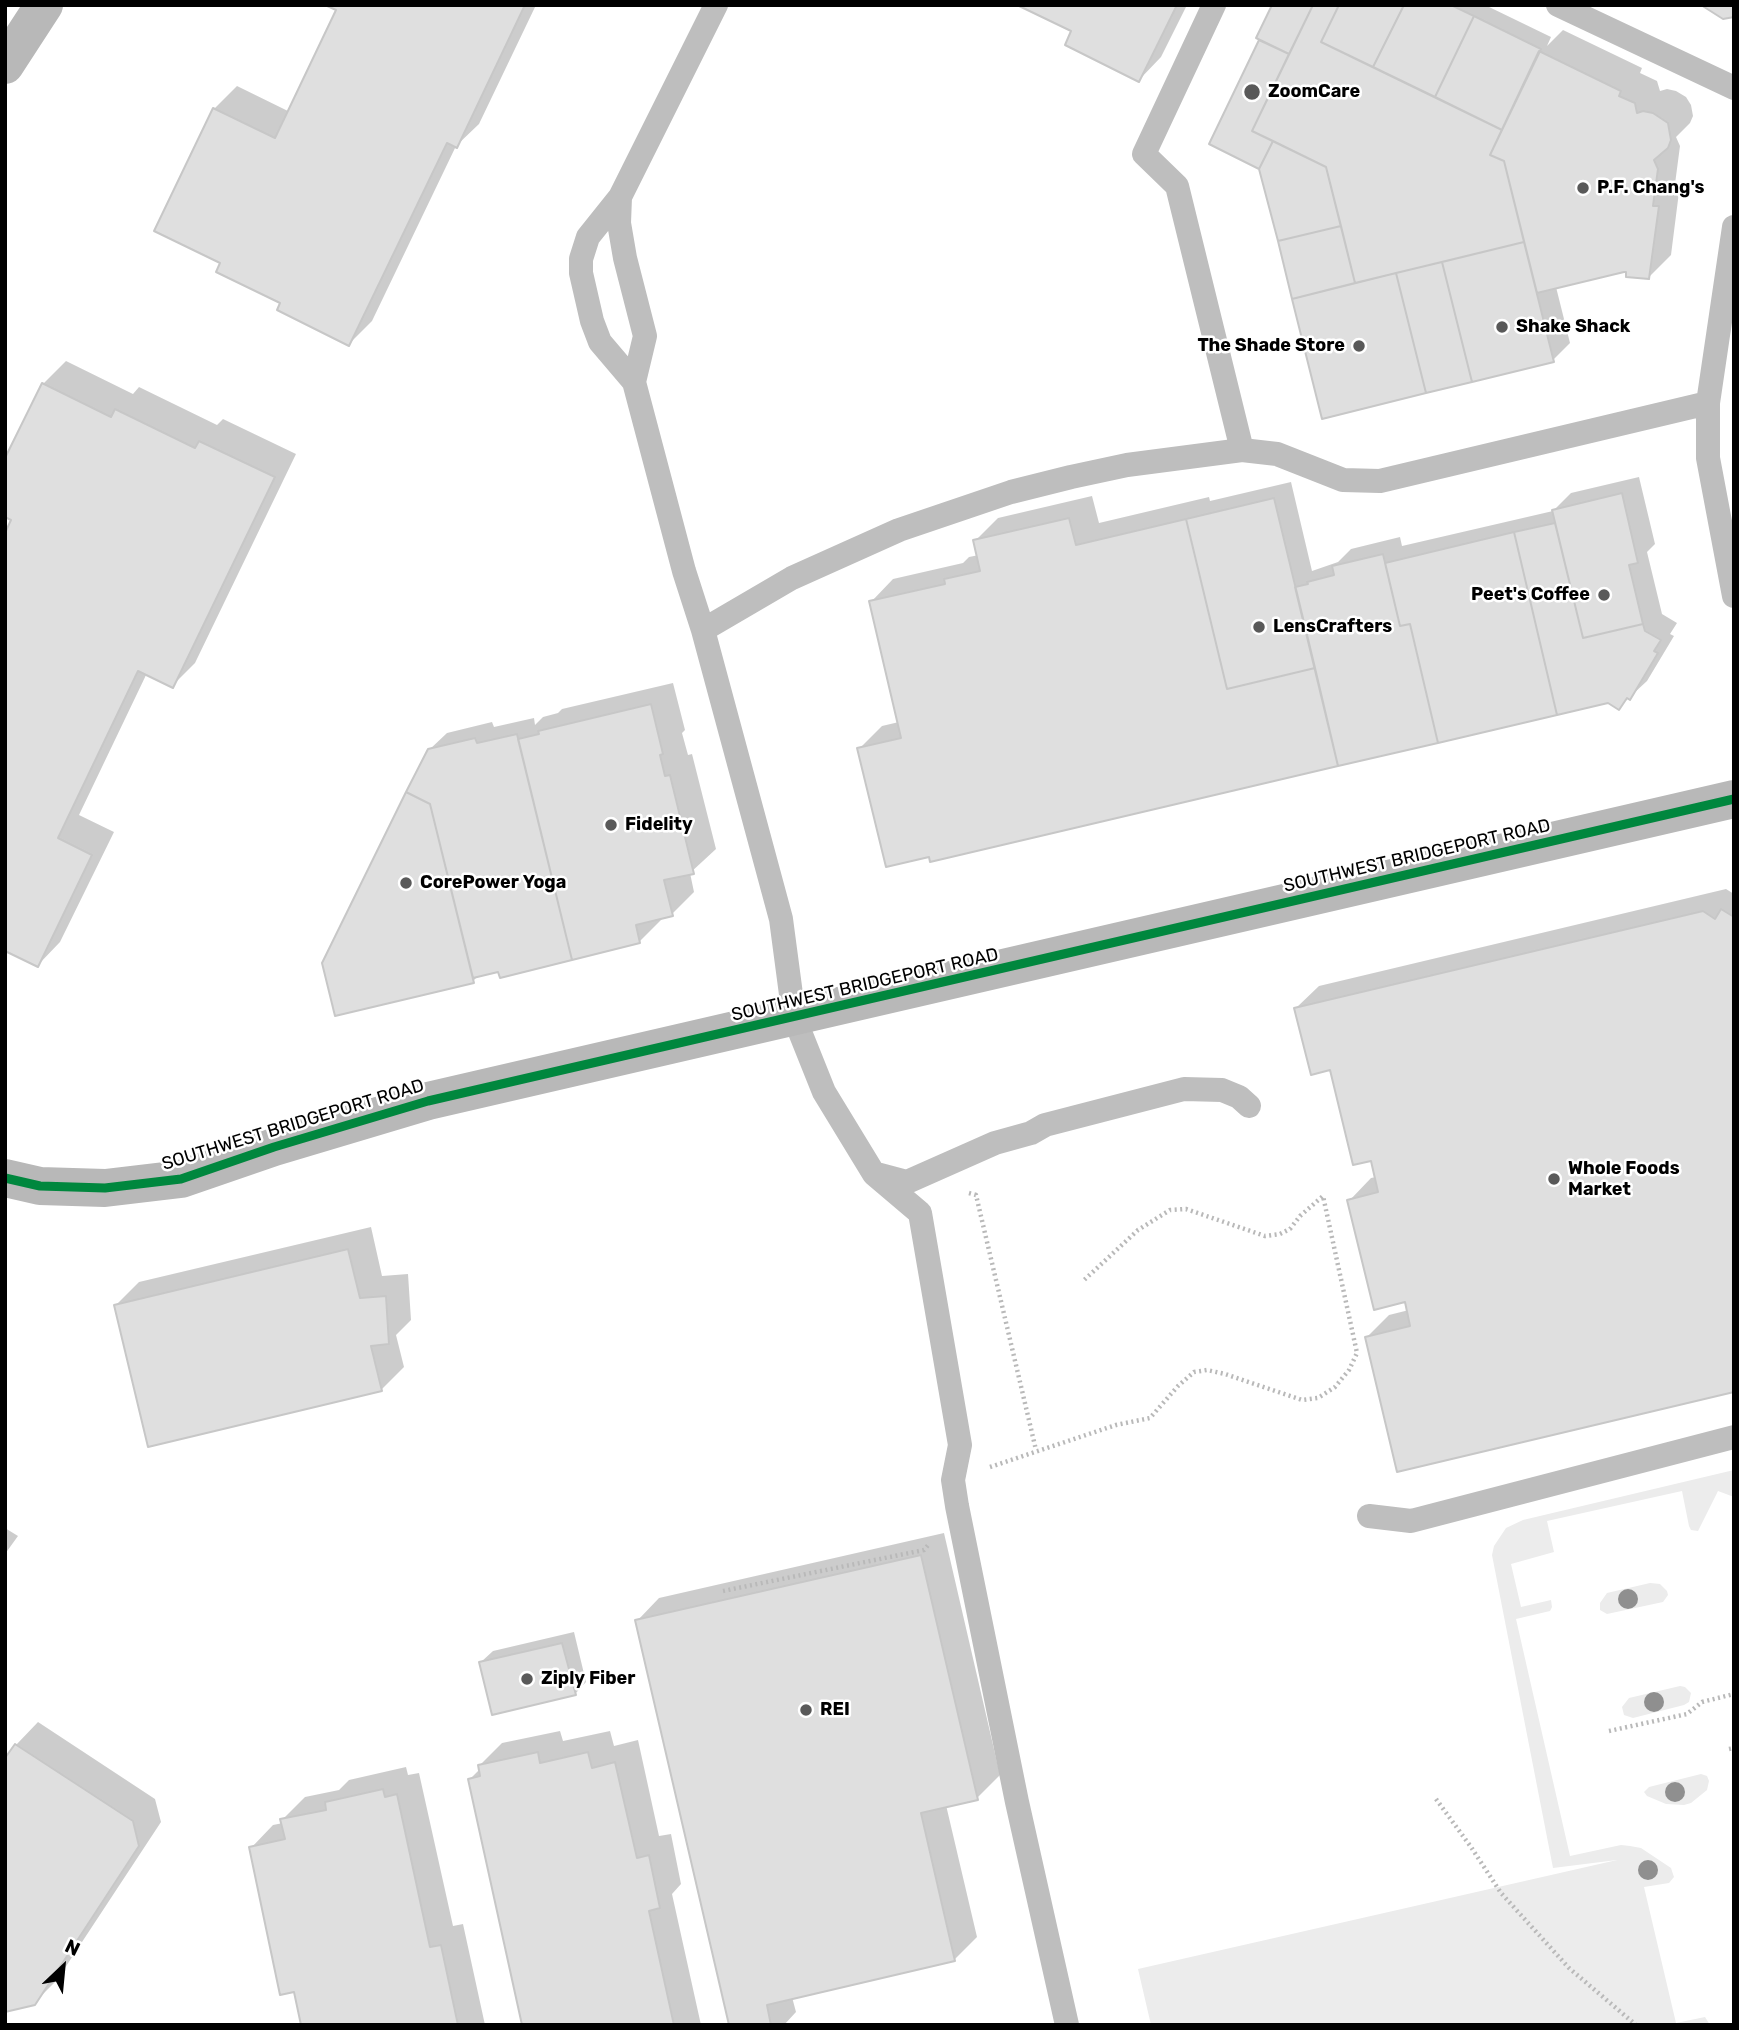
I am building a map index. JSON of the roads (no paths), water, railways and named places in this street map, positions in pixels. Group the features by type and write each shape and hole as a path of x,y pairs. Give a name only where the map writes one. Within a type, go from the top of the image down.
{"street":[{"path":"5,65 44,5"},
{"name":"SOUTHWEST BRIDGEPORT ROAD","path":"5,1178 40,1186 105,1188 181,1179 274,1147 428,1101 1734,799"}],"lane":[{"path":"716,5 620,197 588,237 581,273 592,321 600,342 634,382 781,919 794,1017 824,1092 874,1174 920,1213 960,1445 953,1480 957,1506 1017,1802 1067,2025"},
{"path":"1214,5 1144,154 1177,186 1242,450"},
{"path":"1558,5 1734,88"},
{"path":"620,197 619,223 625,258 645,336 634,382"},
{"path":"1734,227 1708,402 1708,458 1734,596"},
{"path":"703,630 792,578 899,530 1011,492 1127,465 1242,450 1277,454 1343,480 1380,481 1708,402"},
{"path":"874,1174 907,1182 995,1143 1031,1133 1045,1125 1184,1089 1222,1090 1239,1097 1249,1106"},
{"path":"1369,1516 1411,1521 1734,1437"}],"place":[{"name":"ZoomCare","path":"1252,92"},
{"name":"P.F. Chang's","path":"1583,188"},
{"name":"Shake Shack","path":"1502,327"},
{"name":"The Shade Store","path":"1359,346"},
{"name":"Peet's Coffee","path":"1604,595"},
{"name":"LensCrafters","path":"1259,627"},
{"name":"Fidelity","path":"611,825"},
{"name":"CorePower Yoga","path":"406,883"},
{"name":"Whole Foods Market","path":"1554,1179"},
{"name":"Ziply Fiber","path":"527,1679"},
{"name":"REI","path":"806,1710"}]}
